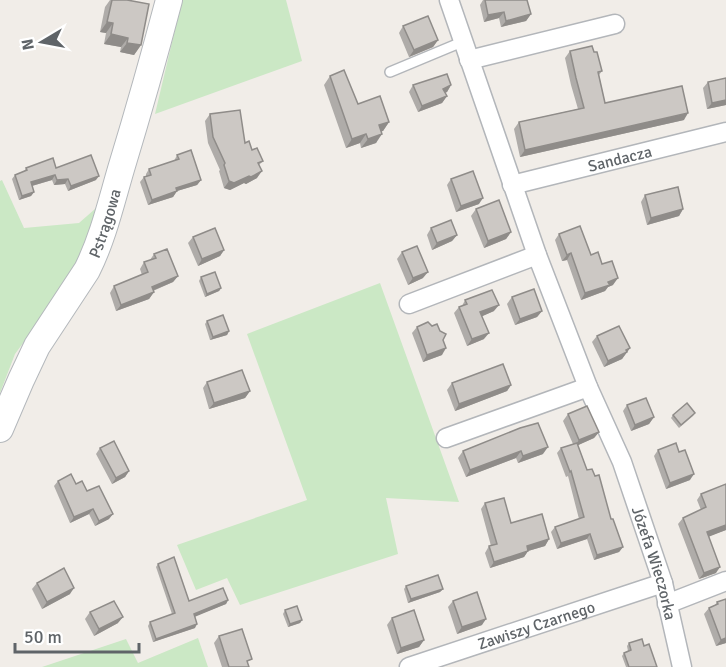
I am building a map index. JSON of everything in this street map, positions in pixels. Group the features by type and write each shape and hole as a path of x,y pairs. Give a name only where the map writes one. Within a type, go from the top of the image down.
{"street":[{"name":"Pstrągowa","path":"0,429 37,346 93,259 103,233 139,111 169,0"},
{"path":"446,438 588,387 537,255 449,0"},
{"path":"469,60 615,24"},
{"name":"Sandacza","path":"512,185 726,132"},
{"path":"409,303 537,255"},
{"name":"Józefa Wieczorka","path":"588,387 622,462 663,583 682,667"},
{"path":"667,604 726,581"},
{"name":"Zawiszy Czarnego","path":"409,667 663,583"}],"lane":[{"path":"390,72 462,42"}],"green space":[{"path":"182,0 286,0 302,61 155,114"},
{"path":"2,180 24,228 79,223 103,202 75,272 15,354 0,393 0,181"},
{"path":"380,283 459,502 386,498 398,554 240,605 227,578 196,590 177,545 307,500 247,334"},
{"path":"198,638 208,667 42,667 126,639 138,663"}],"building":[{"path":"112,0 149,4 141,45 127,43 128,38 111,34 113,23 107,22"},
{"path":"485,0 527,0 531,14 506,21 504,12 488,15"},
{"path":"428,16 438,40 414,50 403,26"},
{"path":"592,46 594,52 597,52 602,71 598,72 605,103 682,86 688,113 525,150 519,122 584,108 570,51"},
{"path":"344,70 358,104 380,96 389,122 379,125 382,134 368,139 366,134 352,139 330,76"},
{"path":"447,74 451,85 443,89 447,96 422,106 413,85"},
{"path":"726,78 726,100 712,103 708,82"},
{"path":"240,110 245,143 249,141 252,150 257,148 263,161 258,163 262,171 234,183 229,181 225,163 213,137 210,114"},
{"path":"191,150 201,180 176,188 177,191 152,200 144,177 151,175 149,169 179,159 177,155"},
{"path":"91,155 99,176 71,186 68,179 57,180 55,175 31,182 34,192 22,196 15,175 27,170 26,168 53,158 56,168"},
{"path":"473,171 483,198 461,206 451,179"},
{"path":"678,187 683,209 651,218 645,195"},
{"path":"499,200 511,232 488,241 476,209"},
{"path":"451,220 457,235 437,243 431,228"},
{"path":"580,226 591,255 598,252 602,264 612,261 618,278 608,282 610,285 585,293 571,253 567,255 559,234"},
{"path":"215,228 224,250 202,259 193,237"},
{"path":"417,246 428,272 413,278 402,252"},
{"path":"167,249 178,276 152,287 154,292 121,305 114,286 148,272 144,262 156,258 154,254"},
{"path":"215,272 221,288 207,294 201,277"},
{"path":"534,289 542,311 520,319 512,297"},
{"path":"492,290 499,305 480,312 489,333 472,339 459,307 467,304 465,300"},
{"path":"223,315 229,331 213,337 207,321"},
{"path":"428,322 432,326 437,324 440,331 446,334 443,340 446,348 427,355 417,327"},
{"path":"619,326 630,348 626,350 627,352 608,361 597,336"},
{"path":"503,364 511,385 459,404 452,383"},
{"path":"242,370 250,391 214,403 207,382"},
{"path":"646,398 654,417 635,425 627,405"},
{"path":"687,403 695,413 681,425 673,415"},
{"path":"587,406 599,432 579,440 568,414"},
{"path":"538,423 548,447 523,456 521,451 470,470 463,451"},
{"path":"114,441 129,471 116,478 100,448"},
{"path":"577,443 587,470 592,469 595,476 599,475 611,519 613,519 623,547 597,555 590,534 561,543 555,527 584,517 571,471 561,448"},
{"path":"676,443 679,452 685,450 694,474 670,483 658,450"},
{"path":"71,474 76,484 82,481 87,491 99,486 113,514 99,521 93,509 74,517 58,481"},
{"path":"726,484 726,525 707,532 720,567 704,573 683,518 706,507 701,494"},
{"path":"504,498 511,523 542,514 549,539 527,546 528,551 494,562 489,546 497,544 485,503"},
{"path":"174,557 189,601 223,588 228,600 194,614 197,624 156,639 150,622 175,613 158,564"},
{"path":"64,568 74,588 47,602 37,583"},
{"path":"438,575 443,589 411,599 406,586"},
{"path":"477,592 486,619 462,627 453,601"},
{"path":"726,599 726,638 721,640 709,608"},
{"path":"114,601 123,617 99,629 90,612"},
{"path":"297,606 302,620 290,624 285,610"},
{"path":"414,610 424,640 401,648 392,618"},
{"path":"242,629 252,659 247,661 249,667 229,667 219,636"},
{"path":"642,639 644,646 649,644 657,667 629,667 624,653 631,650 629,643"}]}
